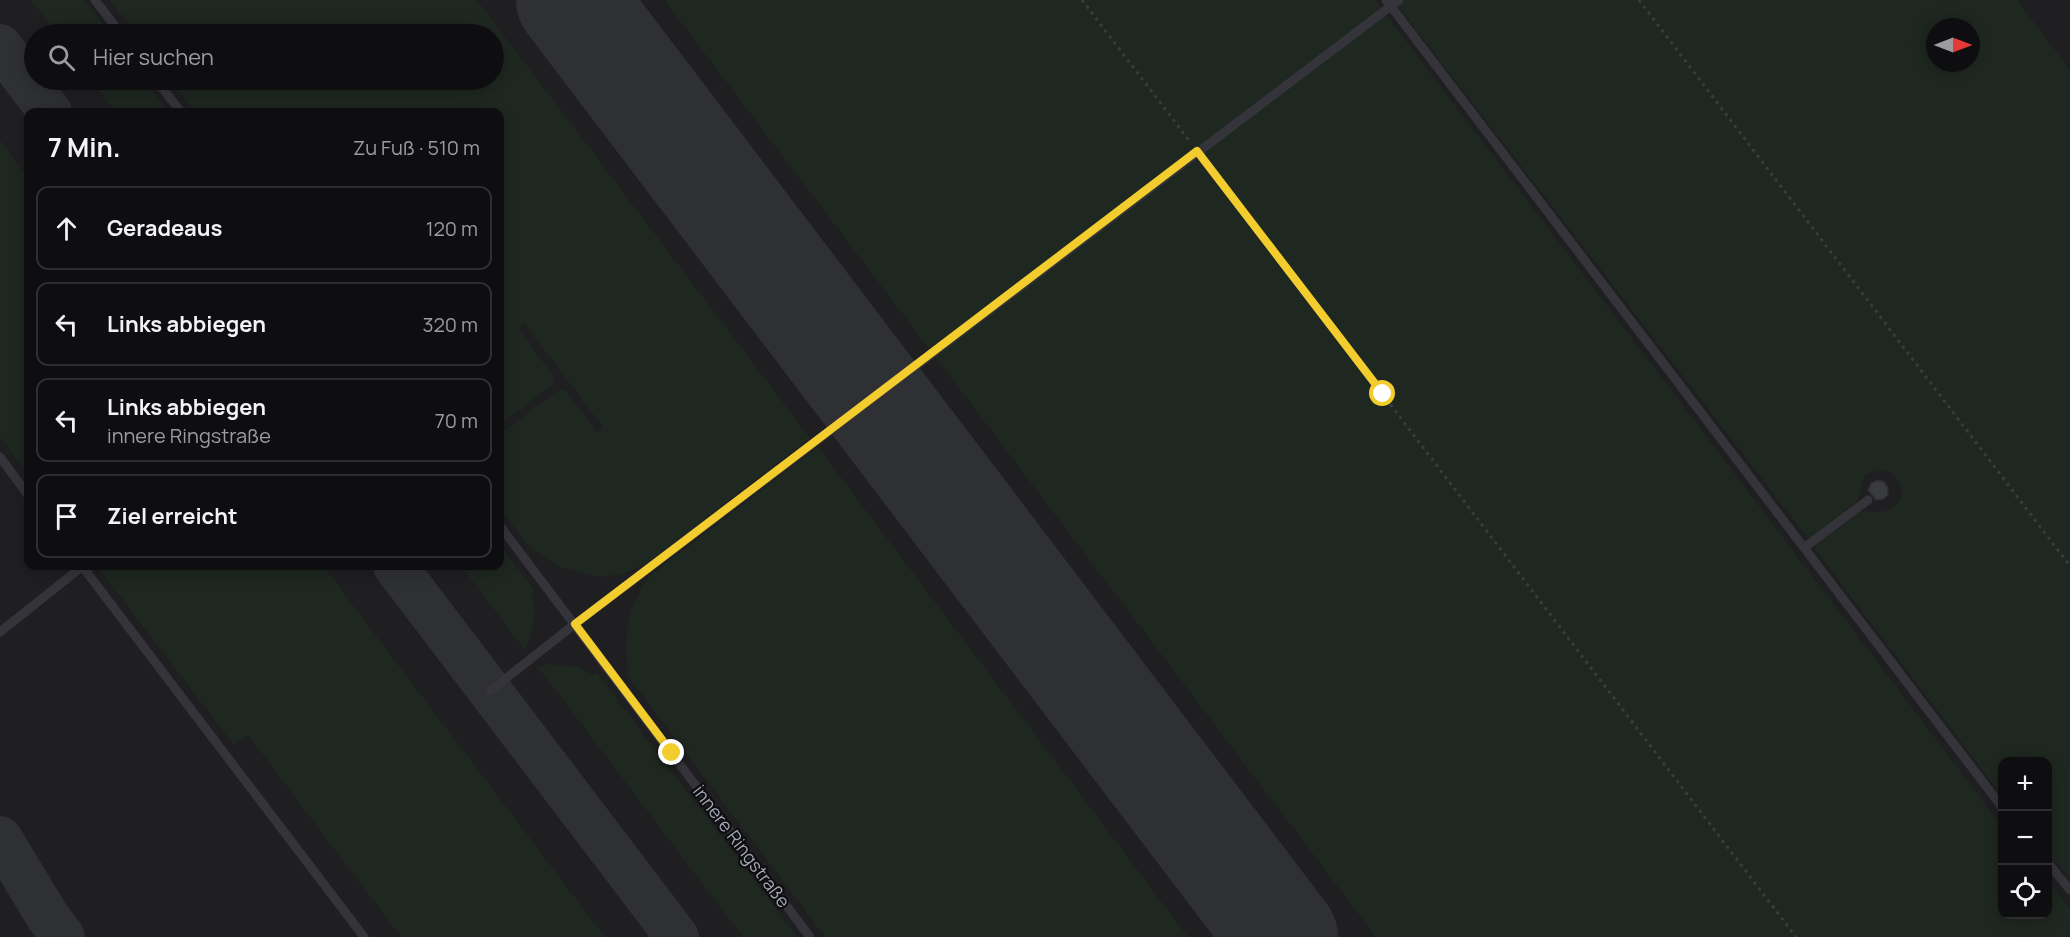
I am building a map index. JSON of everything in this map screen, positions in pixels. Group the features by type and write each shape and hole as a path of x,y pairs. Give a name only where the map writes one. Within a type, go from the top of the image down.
{"lane":[{"path":"95,0 113,24"},
{"path":"490,691 1392,2 1998,802"},
{"path":"164,90 178,108"},
{"path":"0,457 24,490"},
{"path":"1805,547 1868,500"},
{"name":"innere Ringstraße","path":"504,531 810,937"},
{"path":"0,632 77,570"},
{"path":"85,570 364,937"},
{"path":"2050,865 2070,890"}],"path":[{"path":"1082,0 1796,937"},
{"path":"1639,0 2070,566"}],"shaded area":[{"path":"0,0 2070,0 2070,937 0,937"},
{"path":"31,0 84,0 102,24 49,24"},
{"path":"110,0 477,0 495,24 128,24"},
{"path":"664,0 1375,0 1998,821 1998,919 2052,919 2052,886 2070,908 2070,937 1376,937"},
{"path":"1393,0 2017,0 2070,70 2070,880 2052,857 2052,757 1998,757 1998,791 1815,549 1816,544 1855,513 1884,511 1892,508 1899,502 1902,494 1898,480 1892,474 1884,471 1875,471 1864,476 1858,499 1854,504 1811,537 1807,537"},
{"path":"504,36 810,438 649,562 623,574 599,577 561,567 532,550 504,514 504,431 557,391 564,389 597,432 603,427 524,323 518,328 554,377 552,385 504,421 504,108 192,108 178,90 504,90"},
{"path":"99,90 152,90 166,108 113,108"},
{"path":"0,140 24,173 24,470 0,437"},
{"path":"818,447 1188,937 825,937 628,676 627,648 629,622 636,598 652,574"},
{"path":"504,550 534,590 532,592 534,622 525,650 464,570 504,570"},
{"path":"100,570 326,570 605,937 401,937 248,735 233,744"},
{"path":"549,664 577,667 593,675 597,673 797,937 743,937 538,667"}],"building":[{"path":"1878,480 1884,482 1888,488 1888,495 1876,500 1868,490 1871,483"}],"taxiway":[{"path":"0,46 24,78"},
{"path":"33,90 47,108"},
{"path":"398,570 677,937"},
{"path":"0,838 48,917 63,937"}],"runway":[{"path":"571,0 1283,937"}],"route":[{"path":"672,753 575,624 1197,151 1383,394"}]}
